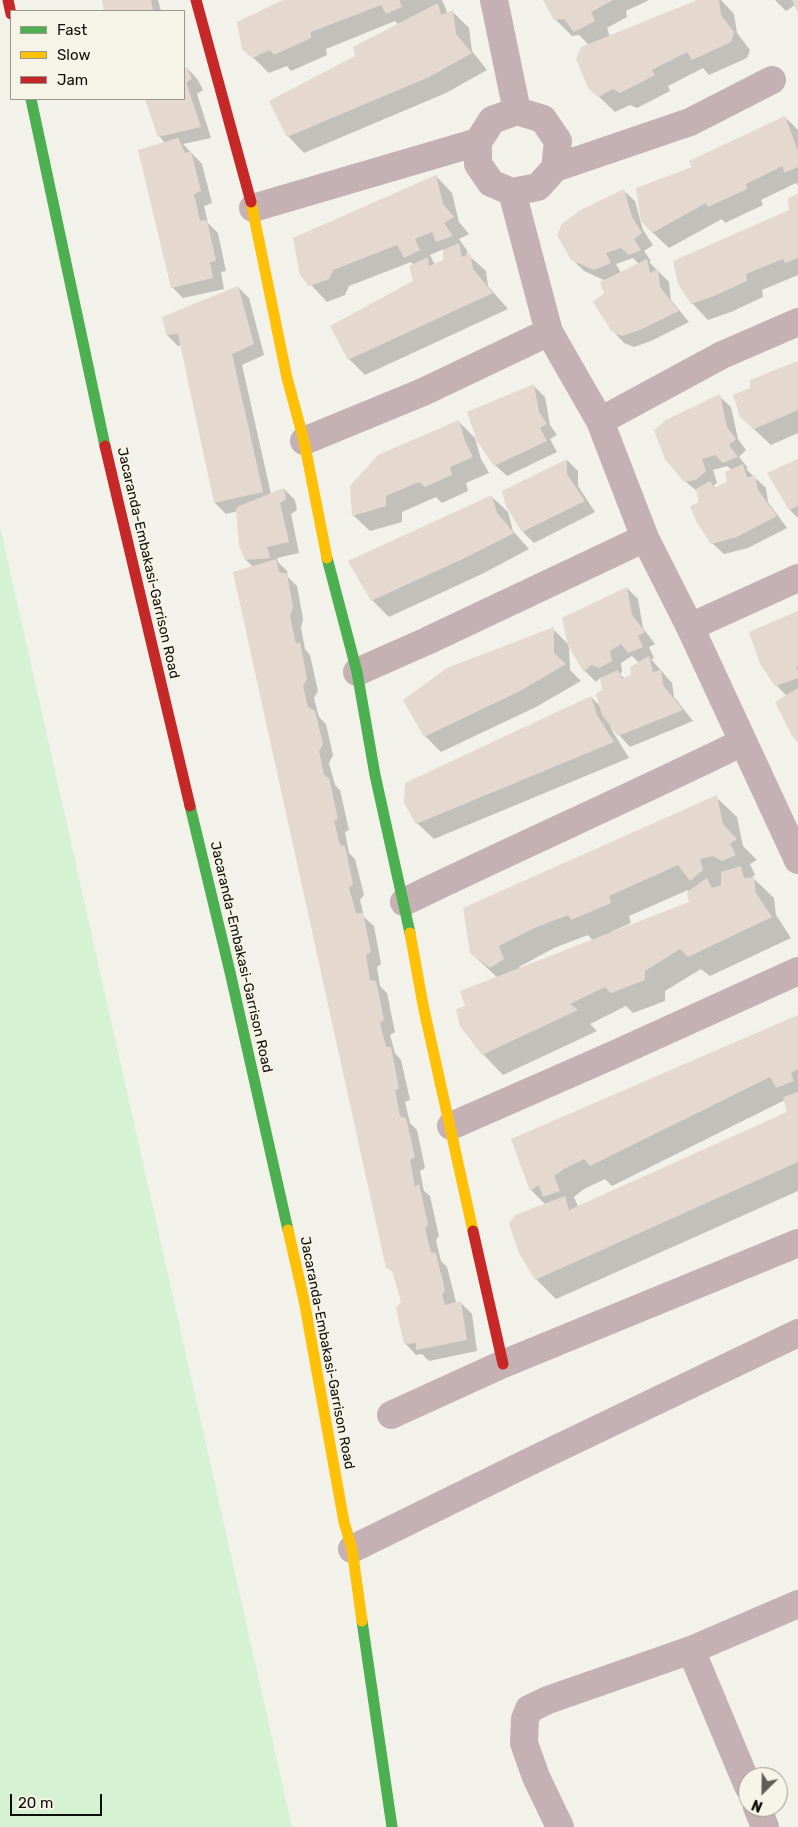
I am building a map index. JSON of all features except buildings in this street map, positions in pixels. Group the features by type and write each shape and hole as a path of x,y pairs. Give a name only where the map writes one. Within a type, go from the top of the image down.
{"street":[{"path":"196,0 254,208 287,378 304,440 327,559 357,672 374,775 404,902 423,1005 503,1364"},
{"path":"494,0 517,111"},
{"path":"555,168 558,141 543,119 517,111 492,120 478,142 478,164 491,183 512,192 538,188 555,168 690,122 772,80"},
{"name":"Jacaranda-Embakasi-Garrison Road","path":"32,100 63,255 118,507 230,972 299,1280 344,1522 352,1549 392,1827"},
{"path":"254,208 478,142"},
{"path":"512,192 550,332 600,420 645,538 690,626 744,742 790,822 798,860"},
{"path":"600,420 722,355 798,322"},
{"path":"304,440 423,392 550,332"},
{"path":"357,672 645,538"},
{"path":"690,626 798,578"},
{"path":"404,902 744,742"},
{"path":"451,1126 798,971"},
{"path":"391,1415 503,1364 798,1243"},
{"path":"352,1549 531,1461 798,1334"},
{"path":"560,1827 536,1777 524,1743 525,1719 529,1709 548,1700 691,1650 798,1604"},
{"path":"691,1650 740,1767"}],"green space":[{"path":"0,526 292,1827 0,1827"}],"traffic: fast":[{"path":"31,100 105,446"},
{"path":"327,558 357,672 375,775 410,933"},
{"path":"190,806 230,972 288,1230"},
{"path":"362,1621 392,1827"}],"traffic: slow":[{"path":"251,202 287,378 304,441 327,558"},
{"path":"410,933 423,1005 473,1231"},
{"path":"288,1230 304,1300 344,1522 352,1549 362,1621"}],"traffic: jam":[{"path":"8,0 10,10"},
{"path":"196,0 251,202"},
{"path":"105,446 190,806"},
{"path":"473,1231 503,1364"}]}
